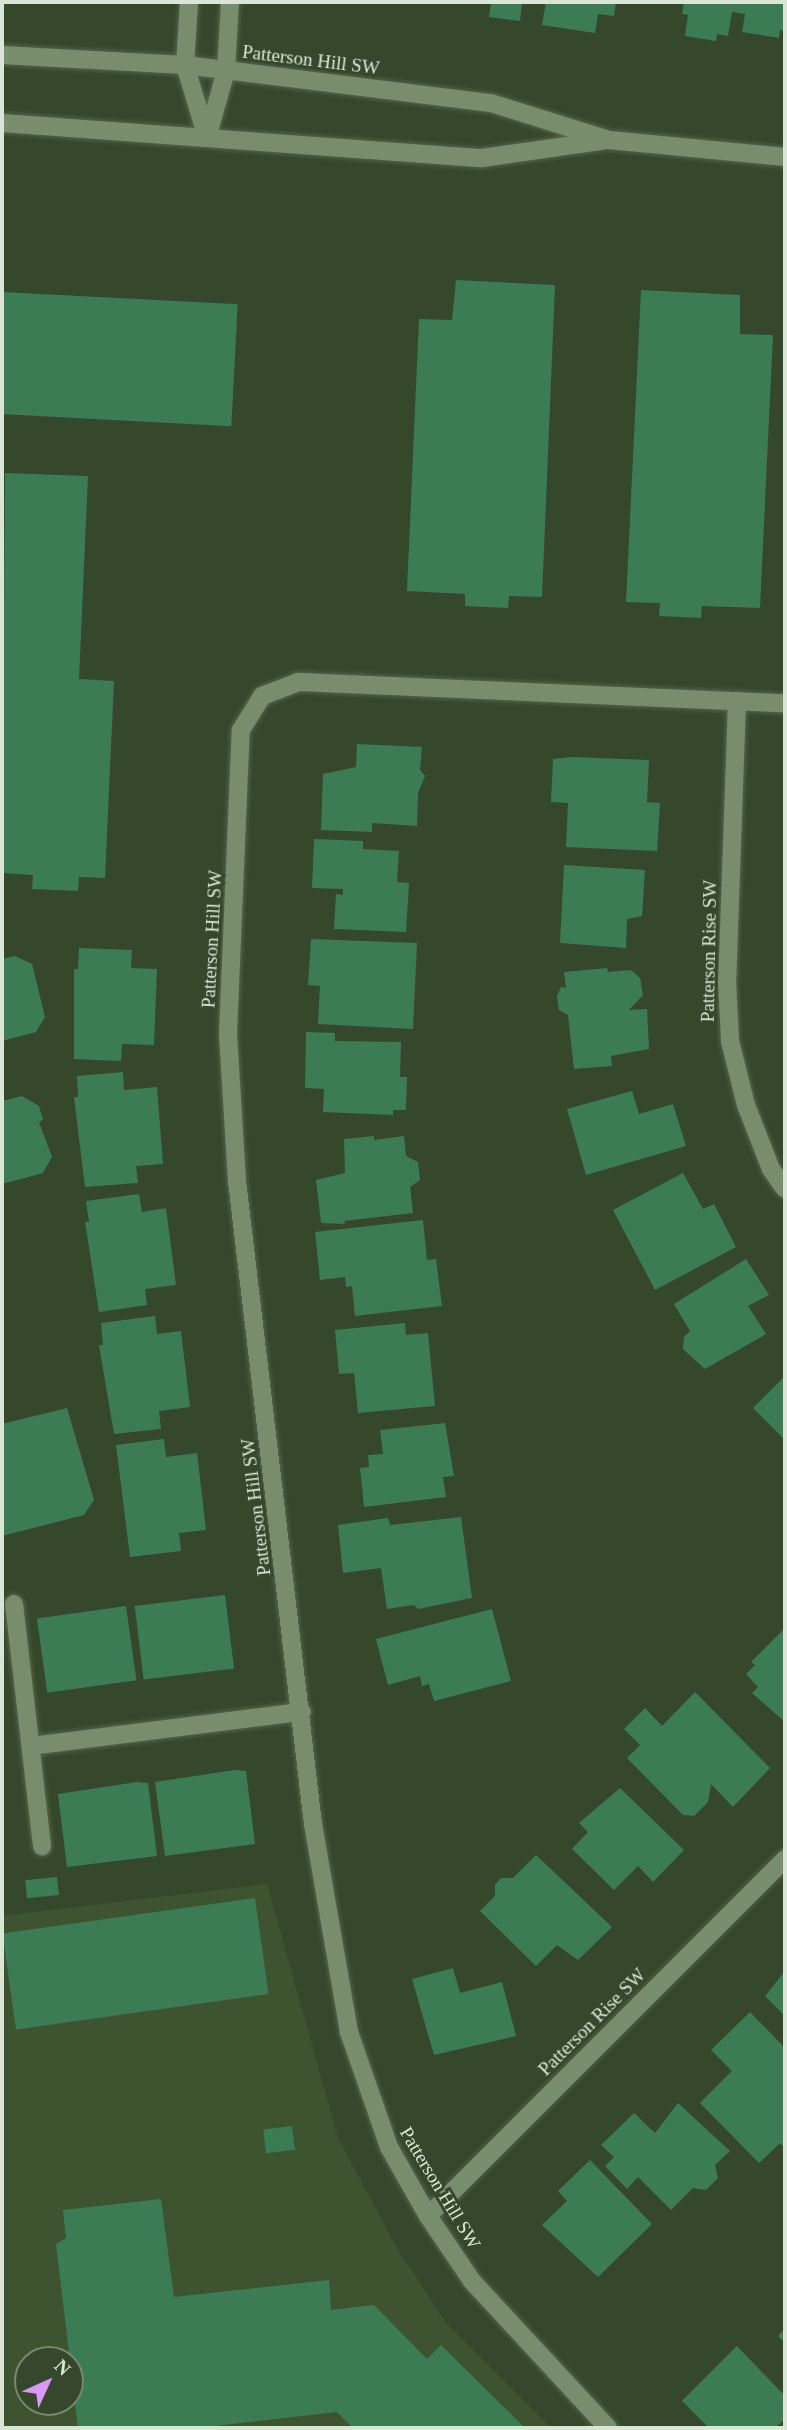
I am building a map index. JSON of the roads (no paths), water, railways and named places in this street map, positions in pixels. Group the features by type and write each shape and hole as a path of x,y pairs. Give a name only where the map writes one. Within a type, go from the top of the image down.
{"street":[{"path":"189,2 186,65 207,138"},
{"path":"207,138 226,71 230,2"},
{"name":"Patterson Hill SW","path":"2,55 186,65 491,103 609,140 785,157"},
{"name":"Patterson Hill SW","path":"2,123 482,158 609,140"},
{"name":"Patterson Hill SW","path":"608,2428 472,2281 428,2216 389,2147 349,2032 324,1899 237,1181 228,1034 241,730 249,711 262,696 298,682 785,704"},
{"name":"Patterson Rise SW","path":"737,701 727,981 730,1041 746,1105 772,1169 785,1189"},
{"path":"14,1604 41,1846"},
{"path":"31,1746 302,1712"},
{"name":"Patterson Rise SW","path":"428,2216 785,1859"}]}
